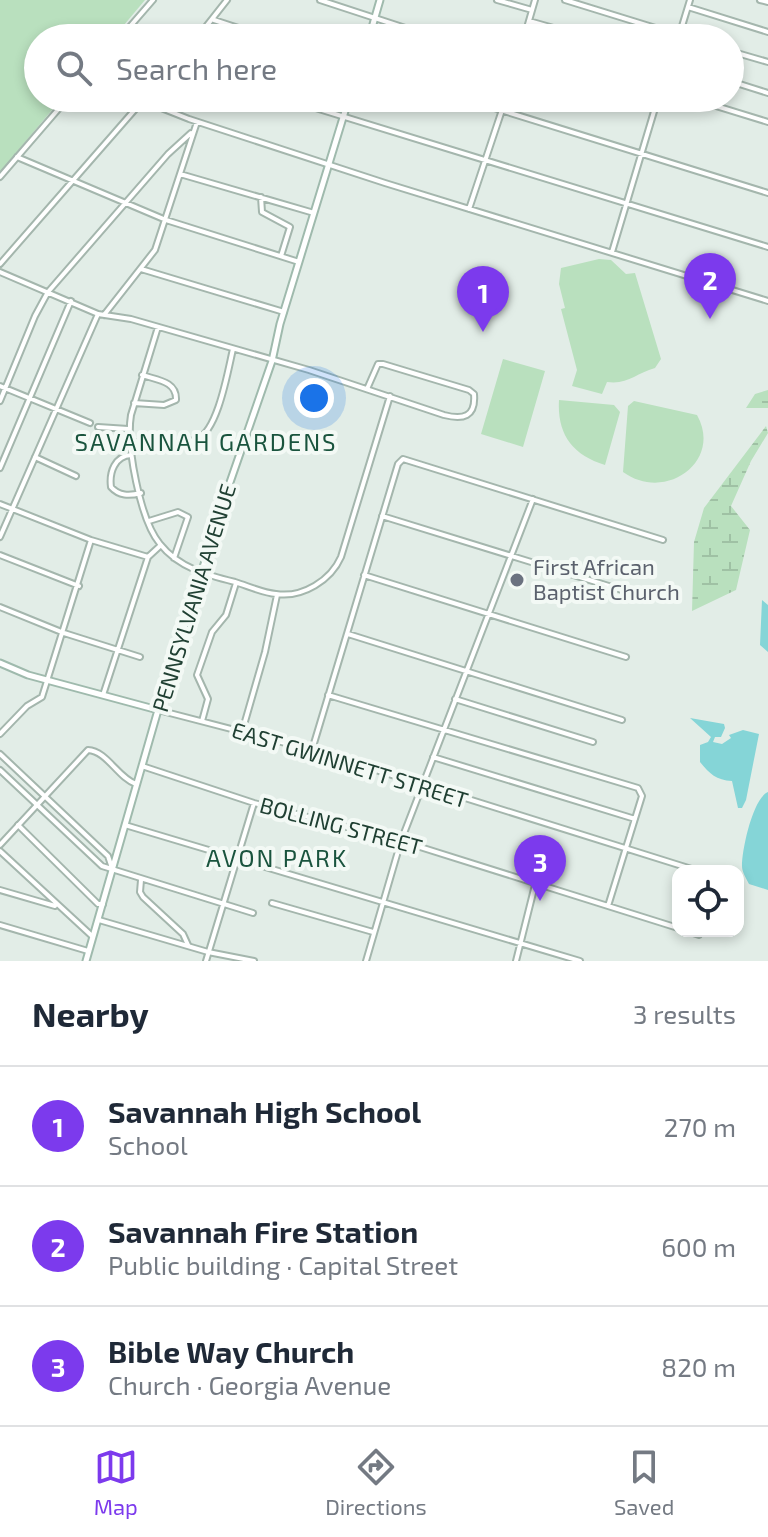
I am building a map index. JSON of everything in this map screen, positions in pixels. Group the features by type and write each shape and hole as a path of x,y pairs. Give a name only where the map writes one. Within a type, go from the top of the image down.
{"main road":[{"path":"373,24 380,0"},
{"name":"PENNSYLVANIA AVENUE","path":"86,961 158,710 272,361 344,112"},
{"name":"EAST GWINNETT STREET","path":"0,663 49,681 158,710"}],"street":[{"path":"132,24 153,0"},
{"path":"210,24 227,0"},
{"path":"320,0 395,24"},
{"path":"497,0 532,10"},
{"path":"528,24 535,0"},
{"path":"565,0 639,24"},
{"path":"683,24 690,0"},
{"path":"760,0 768,2"},
{"path":"688,7 742,24"},
{"path":"214,20 226,24"},
{"path":"529,21 540,24"},
{"path":"744,24 768,32"},
{"path":"744,55 768,62"},
{"path":"744,85 768,93"},
{"path":"0,177 56,112"},
{"path":"0,264 133,112"},
{"path":"172,112 329,165 768,301"},
{"path":"330,112 768,247"},
{"path":"469,209 502,112"},
{"path":"509,112 768,193"},
{"path":"612,252 654,112"},
{"path":"736,112 768,122"},
{"path":"0,537 55,409 101,315 155,250 197,122"},
{"path":"0,401 3,387 48,292 168,154 191,133"},
{"path":"17,157 166,220 299,263"},
{"path":"180,174 314,213"},
{"path":"261,197 262,212 290,227 281,257"},
{"path":"141,269 284,312"},
{"path":"0,272 101,315 158,327 459,419 472,413 474,403 474,394 469,390 383,364 378,364 367,389"},
{"path":"0,468 71,301"},
{"path":"158,327 134,403 129,430 131,455 149,521 161,545 174,558 202,574 277,595 293,594 313,587 336,567 390,396"},
{"path":"129,442 195,440 205,434 215,416 233,349"},
{"path":"134,403 164,405 176,400 176,392 171,385 142,375"},
{"path":"3,387 90,423"},
{"path":"98,427 129,430"},
{"path":"131,455 123,455 116,461 111,487 117,493 141,493"},
{"path":"35,457 76,476"},
{"path":"312,750 398,464 403,459 663,540"},
{"path":"366,961 401,841 533,499"},
{"path":"0,504 91,540 148,557"},
{"path":"149,521 178,512 188,517 174,558"},
{"path":"382,516 638,595"},
{"path":"0,734 27,706 42,697 91,540"},
{"path":"103,695 148,557 161,545"},
{"path":"0,555 79,586"},
{"path":"364,575 626,657"},
{"path":"202,721 208,699 197,675 209,638 226,615 236,583"},
{"path":"242,732 265,652 277,595"},
{"path":"0,607 64,633 140,657"},
{"path":"348,634 622,720"},
{"path":"328,695 638,788 642,796 608,906"},
{"path":"455,699 593,742"},
{"name":"EAST GWINNETT STREET","path":"158,710 312,750 679,865"},
{"path":"92,936 0,848 91,749 136,784"},
{"path":"0,754 108,856 113,870"},
{"path":"433,757 635,819"},
{"name":"BOLLING STREET","path":"142,766 254,803 401,841 672,926"},
{"path":"0,770 102,866 253,913"},
{"path":"206,961 254,803"},
{"path":"18,825 98,904 103,904"},
{"path":"125,825 580,961"},
{"path":"141,880 143,897 183,934 188,945"},
{"path":"516,961 535,885"},
{"path":"0,890 59,907"},
{"path":"272,903 373,932"},
{"path":"99,920 208,952 254,961"},
{"path":"0,925 88,951"}],"green space":[{"path":"0,0 145,0 125,24 24,24 24,112 50,112 0,172"},
{"path":"599,259 611,260 626,274 635,273 661,359 655,368 632,378 607,382 602,394 572,386 577,370 561,309 565,308 559,284 561,268"},
{"path":"503,359 545,371 523,447 481,434"},
{"path":"768,390 768,408 746,408 755,394"},
{"path":"559,400 614,405 620,412 605,465 593,461 569,442 561,423"},
{"path":"634,401 697,415 703,432 702,448 686,472 672,480 656,483 623,472 628,406"},
{"path":"766,426 768,433 751,461 731,506 750,530 736,590 692,611 694,542 704,508"}],"water":[{"path":"762,600 768,605 768,652 760,645"},
{"path":"690,718 724,724 721,737 715,737 713,742 722,744 731,738 729,735 743,730 759,734 742,808 738,808 732,781 714,776 700,762 700,745 711,737"},
{"path":"768,792 768,890 749,884 742,865 746,837 763,796"}],"place":[{"name":"Savannah Fire Station","path":"710,319"},
{"name":"Savannah High School","path":"483,332"},
{"name":"First African Baptist Church","path":"517,580"},
{"name":"Bible Way Church","path":"540,901"}],"district":[{"name":"SAVANNAH GARDENS","path":"206,443"},
{"name":"AVON PARK","path":"277,859"}]}
